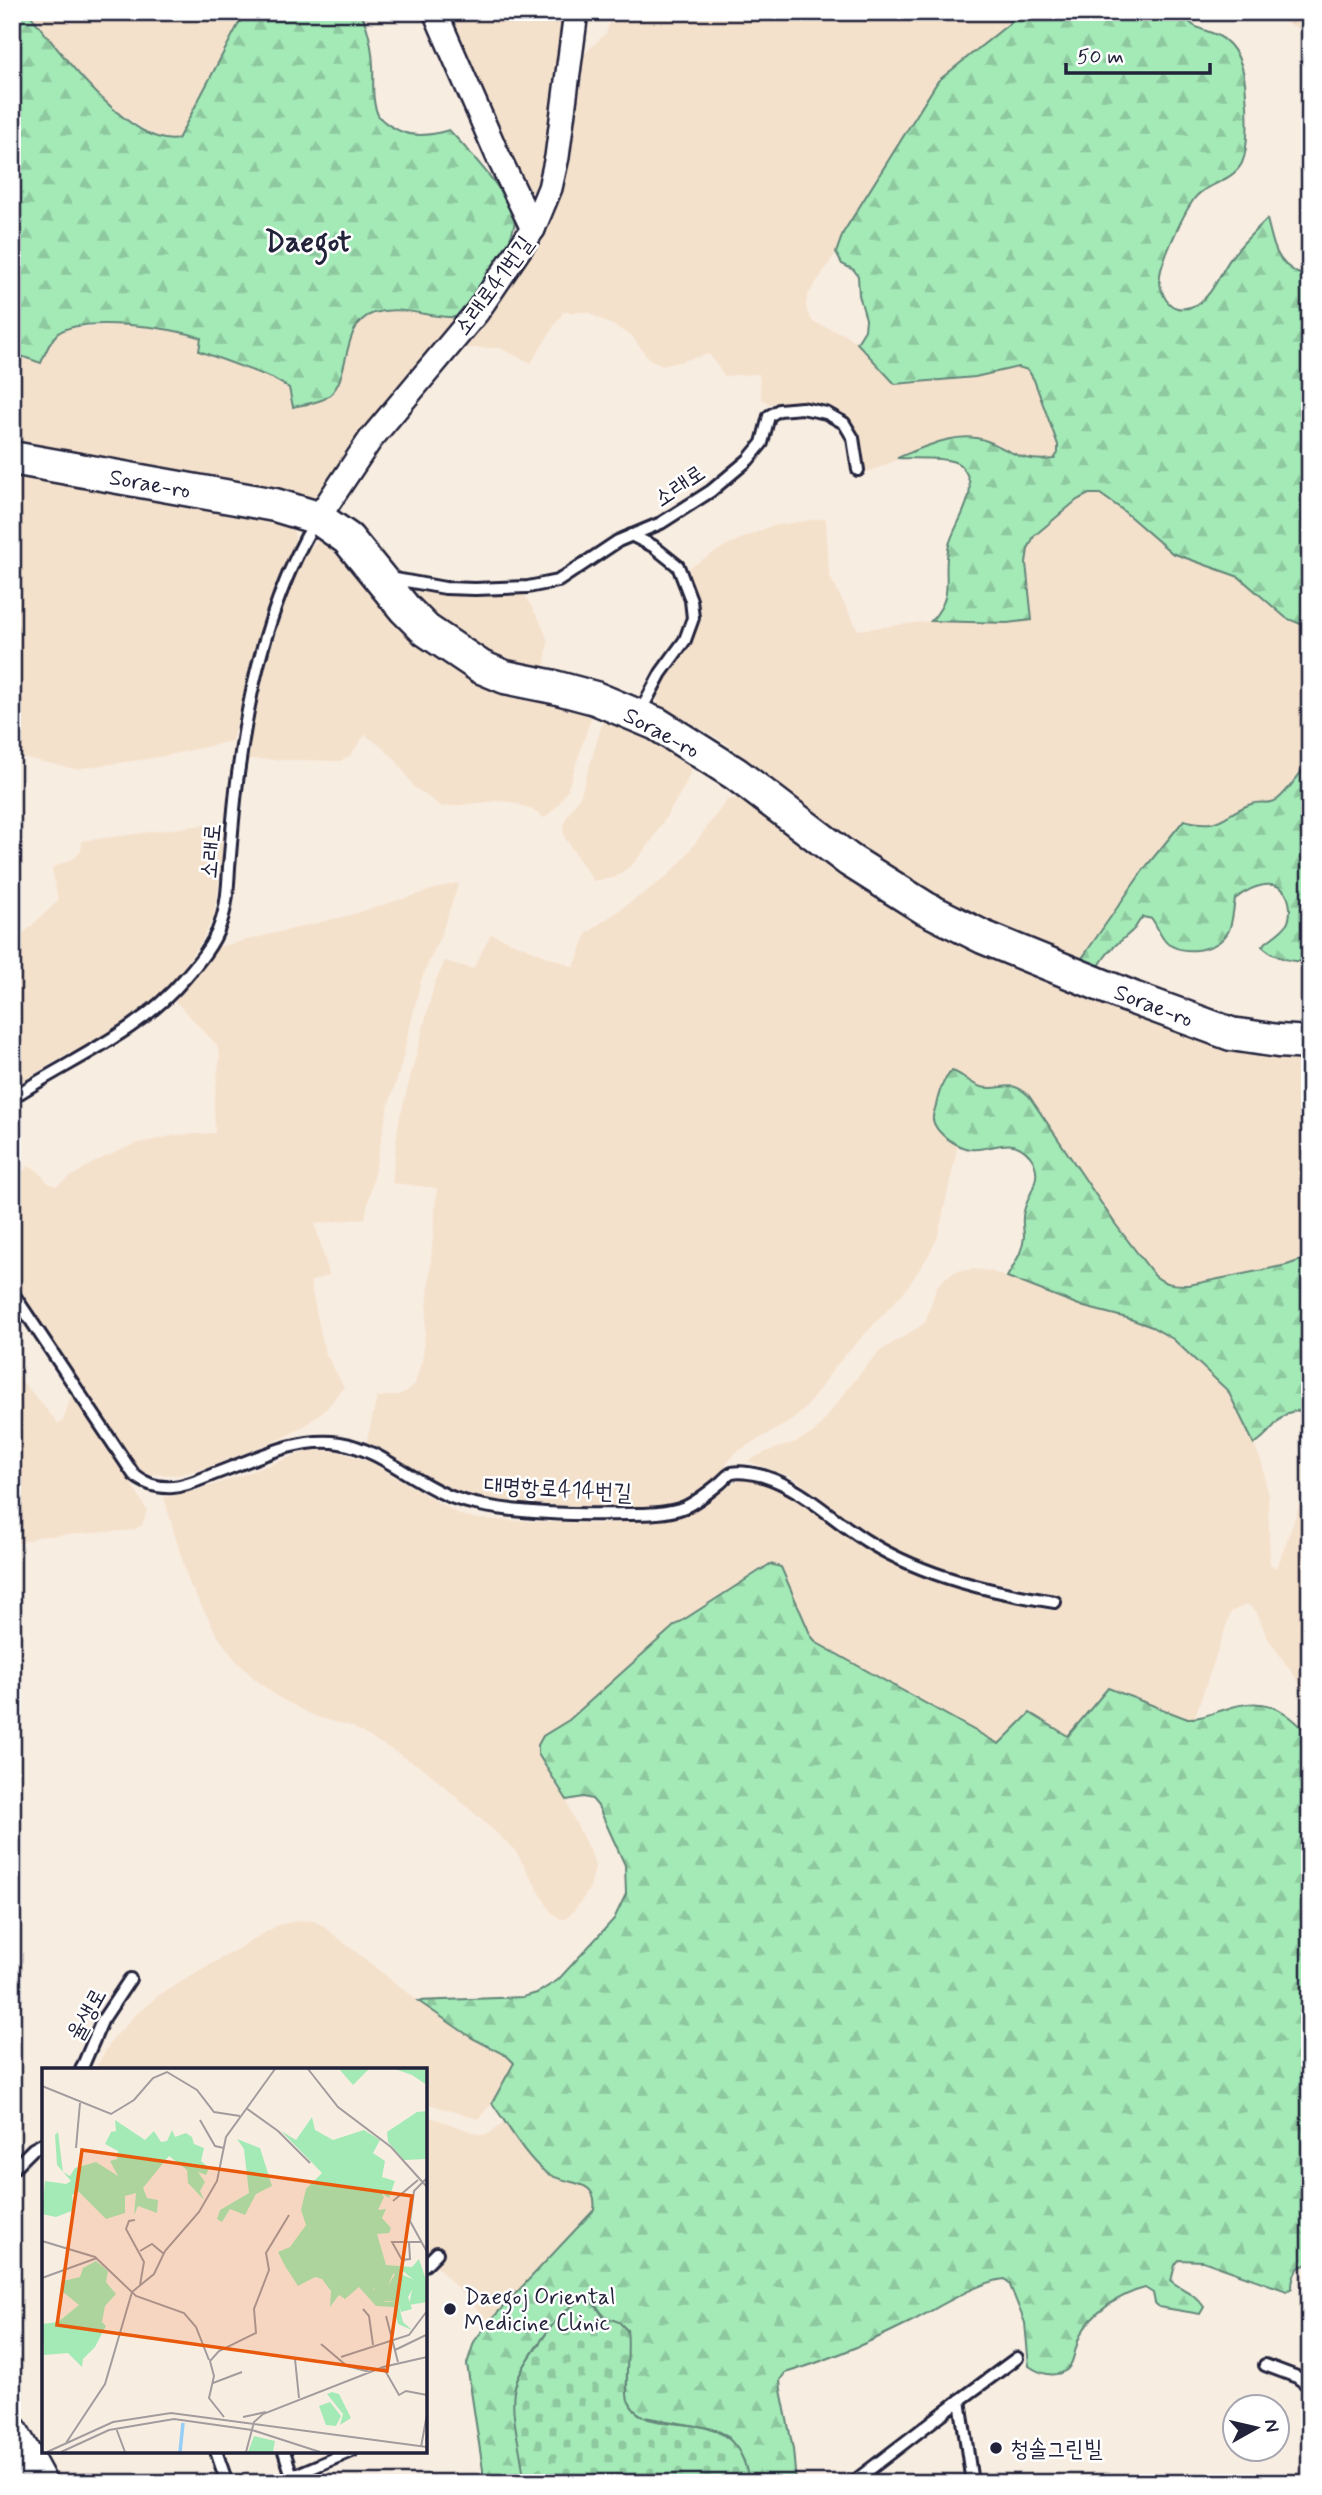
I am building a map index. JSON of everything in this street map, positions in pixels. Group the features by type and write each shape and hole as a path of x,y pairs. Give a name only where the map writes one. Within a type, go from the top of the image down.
{"street":[{"path":"435,12 533,229"},
{"name":"소래로41번길","path":"318,518 370,440 477,312 533,229 550,188 557,157 576,12"},
{"name":"Sorae-ro","path":"12,458 275,505 318,518 348,539 405,610 426,630 481,667 505,677 595,698 657,724 736,774 849,860 925,908 983,937 1133,998 1231,1034 1310,1043"},
{"path":"12,2432 30,2470"}],"lane":[{"name":"소래로","path":"380,576 445,588 528,587 558,581 618,541 661,523 711,491 748,460 762,443 769,416 779,410 802,408 826,413 844,423 853,438 858,470"},
{"name":"소래로","path":"12,1098 125,1032 157,1008 207,950 220,927 226,900 238,770 246,717 278,602 296,553 318,518"},
{"path":"631,536 653,546 678,566 691,600 693,618 685,640 661,673 638,716"},
{"name":"대명항로414번길","path":"12,1292 134,1475 142,1482 155,1486 174,1487 193,1482 275,1451 322,1441 344,1444 365,1452 452,1497 474,1504 517,1510 628,1514 673,1511 699,1500 731,1473 761,1475 793,1488 869,1543 908,1564 973,1586 1055,1602"},
{"name":"율생로","path":"82,2068 102,2021 130,1979"},
{"path":"12,2170 33,2149 42,2144"},
{"path":"427,2264 437,2253"},
{"path":"852,2483 1017,2358"},
{"path":"1265,2365 1297,2377 1310,2387"},
{"path":"960,2400 972,2483"},
{"path":"217,2453 227,2483"},
{"path":"285,2453 292,2476"},
{"path":"276,2483 348,2453"}],"shaded area":[{"path":"28,12 248,12 239,23 178,139 168,141 145,130 111,107 72,68"},
{"path":"441,12 565,12 566,48 540,193 535,194 525,188"},
{"path":"613,12 1009,12 1010,23 938,81 843,233 836,253 808,295 806,303 813,322 844,334 857,343 895,384 975,377 1018,367 1028,370 1058,445 1054,460 1042,461 1016,456 986,440 938,443 868,472 864,469 856,430 850,420 837,410 809,402 769,404 761,398 759,374 724,376 709,354 662,366 648,358 631,335 587,312 563,312 531,363 500,348 459,348 514,277 580,58 606,33"},
{"path":"1261,12 1310,12 1310,33 1302,30"},
{"path":"404,309 460,317 315,504 12,446 12,353 41,363 58,333 69,328 128,324 190,333 202,338 199,350 272,378 289,388 293,407 332,392 339,379 355,326 365,317 378,312"},
{"path":"12,472 282,522 293,530 296,541 294,552 245,691 232,741 160,757 75,769 12,755"},
{"path":"1089,494 1100,494 1108,498 1172,553 1239,577 1286,618 1310,628 1310,760 1278,799 1269,804 1249,804 1208,825 1184,820 1144,869 1080,961 922,891 836,834 726,743 658,704 657,694 701,621 687,569 727,545 771,526 826,518 829,575 858,630 931,621 1007,623 1027,579 1028,549 1034,536 1077,500"},
{"path":"324,538 333,543 395,611 593,712 568,789 558,805 545,818 529,808 511,802 442,807 414,787 395,759 365,735 350,756 340,761 247,759 257,696 290,586 303,554"},
{"path":"422,589 522,591 540,621 548,641 543,678 459,646 416,599 417,593"},
{"path":"604,718 623,722 694,764 684,787 649,845 632,865 614,878 593,881 565,838 563,830 565,820 581,794"},
{"path":"739,798 872,889 1310,1055 1310,1257 1287,1265 1189,1285 1162,1282 1116,1225 1029,1096 1019,1087 1009,1085 985,1088 972,1084 959,1073 944,1135 958,1145 938,1236 929,1255 905,1291 838,1363 805,1409 791,1421 736,1452 712,1483 696,1496 671,1505 573,1507 477,1498 459,1493 366,1444 377,1397 398,1395 415,1384 423,1356 437,1188 392,1183 398,1125 435,982 445,961 473,969 491,934 574,967 587,933 665,878 681,862 727,800"},
{"path":"225,822 224,852 214,916 200,944 171,984 143,1012 102,1040 66,1055 12,1088 12,944 58,901 52,868 76,857 81,851 82,841"},
{"path":"459,883 421,980 388,1107 365,1218 315,1224 329,1275 310,1282 325,1352 344,1387 326,1409 283,1438 206,1468 178,1475 150,1474 140,1470 133,1464 42,1327 13,1276 12,1183 28,1166 37,1170 48,1183 56,1186 96,1161 135,1144 177,1135 215,1133 214,1102 220,1055 216,1044 175,1001 218,947 350,915"},
{"path":"957,1271 990,1271 1084,1307 1152,1327 1191,1353 1201,1367 1228,1391 1262,1463 1268,1494 1270,1564 1277,1568 1310,1475 1310,1698 1267,1637 1256,1611 1247,1604 1231,1612 1194,1719 999,1744 826,1650 811,1636 781,1567 756,1572 674,1626 569,1720 543,1736 538,1745 538,1754 567,1800 595,1867 590,1887 584,1897 571,1914 561,1919 551,1912 514,1849 426,1770 351,1726 306,1712 278,1697 256,1680 237,1662 219,1638 189,1583 164,1498 205,1488 308,1451 323,1450 337,1451 370,1462 460,1515 478,1519 599,1524 658,1519 682,1514 701,1506 741,1480 761,1481 798,1496 836,1527 906,1570 951,1586 1052,1611 1056,1594 949,1572 918,1561 872,1537 794,1478 748,1461 815,1432 880,1351 925,1323 937,1286"},
{"path":"12,1369 58,1423 63,1421 71,1396 76,1397 94,1421 147,1510 142,1525 134,1530 37,1537 12,1546"},
{"path":"302,1920 314,1921 323,1926 418,2001 472,2038 507,2056 514,2063 492,2103 478,2119 427,2104 427,2068 95,2068 113,2039 134,2016 159,1995 278,1925"},
{"path":"427,2116 481,2135 489,2134 505,2121 546,2172 586,2187 596,2199 594,2210 489,2322 427,2256"}],"green space":[{"path":"12,12 28,12 75,70 117,112 159,138 178,139 239,23 248,12 360,12 371,45 374,97 378,115 391,126 412,135 449,130 504,196 514,217 510,239 494,268 460,317 396,310 374,313 362,320 355,329 339,381 333,391 324,399 308,404 293,407 289,388 272,378 199,351 201,338 170,330 127,325 85,325 68,328 57,334 49,344 41,363 12,353"},
{"path":"1009,12 1183,12 1189,22 1225,40 1236,52 1245,85 1247,119 1246,148 1242,163 1232,175 1203,191 1192,202 1169,249 1160,283 1162,292 1173,307 1196,305 1208,295 1238,249 1267,219 1275,248 1284,263 1310,278 1310,628 1286,618 1239,577 1172,553 1100,494 1089,494 1077,500 1034,536 1026,563 1032,620 1007,623 931,621 944,602 949,545 966,505 970,484 967,474 955,462 897,458 941,441 965,437 987,441 1018,456 1043,460 1054,459 1058,453 1058,445 1028,370 1018,367 975,377 895,384 857,343 865,330 866,319 859,295 858,276 854,270 842,264 836,253 843,233 938,81 1010,23"},
{"path":"1310,760 1310,962 1284,959 1262,946 1285,927 1290,914 1288,897 1283,890 1268,885 1251,889 1235,899 1228,932 1216,944 1200,950 1174,947 1165,941 1152,919 1143,917 1099,966 1090,966 1080,961 1144,869 1184,820 1197,823 1214,822 1251,804 1275,801 1287,791"},
{"path":"952,1071 981,1087 1011,1086 1029,1096 1116,1225 1155,1276 1163,1281 1175,1285 1189,1285 1287,1265 1310,1257 1310,1412 1300,1411 1285,1415 1254,1444 1228,1391 1173,1339 1152,1327 1084,1307 1007,1277 1018,1258 1023,1242 1023,1214 1036,1170 1030,1156 1016,1146 1008,1144 978,1149 965,1148 953,1143 938,1130 933,1114 941,1087"},
{"path":"770,1564 781,1567 811,1636 817,1643 999,1744 1030,1713 1068,1736 1108,1688 1185,1718 1200,1717 1250,1704 1271,1706 1291,1717 1310,1736 1310,2264 1298,2269 1292,2288 1287,2291 1203,2261 1179,2260 1171,2281 1200,2302 1204,2307 1200,2314 1159,2307 1155,2303 1153,2293 1145,2288 1126,2295 1091,2320 1080,2336 1070,2365 1065,2371 1056,2374 1042,2373 1029,2366 1025,2323 1009,2283 1005,2279 982,2285 862,2345 785,2373 780,2380 781,2390 793,2449 796,2483 749,2483 728,2436 714,2429 644,2417 634,2410 627,2399 627,2330 605,2316 592,2302 580,2302 557,2320 546,2334 526,2363 515,2386 524,2483 478,2483 483,2476 483,2470 467,2364 474,2342 489,2322 594,2210 594,2199 586,2187 553,2177 537,2165 492,2103 514,2063 418,2001 523,1997 537,1993 558,1980 614,1919 626,1894 625,1865 598,1806 592,1799 583,1797 567,1800 538,1754 538,1745 543,1736 569,1720 674,1626"},
{"path":"582,2301 590,2301 603,2316 619,2322 627,2330 627,2394 638,2414 653,2420 710,2429 728,2438 741,2455 749,2483 524,2483 513,2402 516,2383 527,2361 553,2324 566,2310"}],"place":[{"name":"Daegoj Oriental Medicine Clinic","path":"450,2309"},
{"name":"청솔그린빌","path":"996,2448"}],"district":[{"name":"Daegot","path":"308,241"}]}
